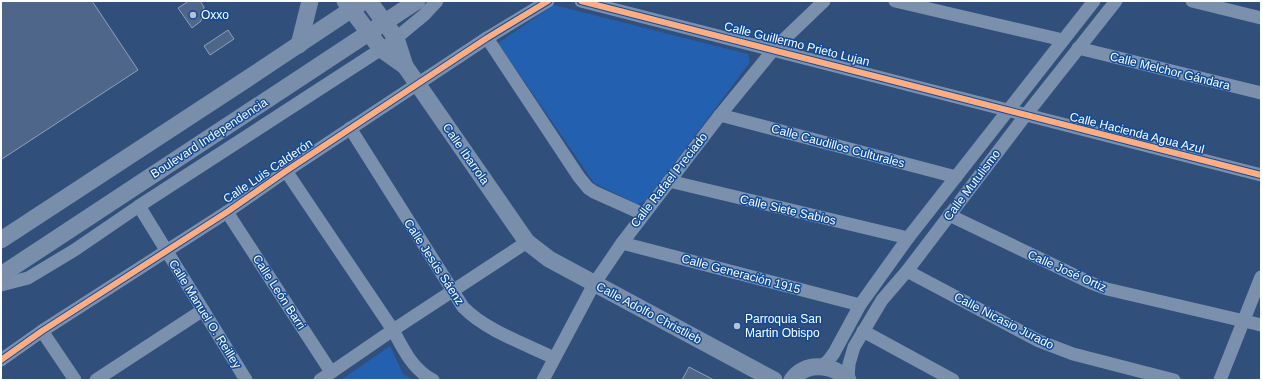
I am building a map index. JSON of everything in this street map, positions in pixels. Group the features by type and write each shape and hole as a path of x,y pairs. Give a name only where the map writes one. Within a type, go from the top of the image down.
{"main road":[{"path":"299,44 310,1"},
{"name":"Calle Ibarrola","path":"369,1 396,38 405,66 527,242"},
{"name":"Boulevard Independencia","path":"1,275 417,1"},
{"path":"1,240 299,44 353,4"},
{"name":"Calle Ibarrola","path":"353,4 368,33 381,49 405,66"},
{"name":"Calle Adolfo Christlieb","path":"527,242 549,260 774,380"},
{"path":"792,380 803,371 814,367 820,367 833,369 842,374 848,380"}],"street":[{"path":"1,285 28,278 73,251 139,206 381,49 424,15 438,1"},
{"name":"Calle Luis Calderón","path":"1,360 42,331 227,212 486,38 548,1"},
{"name":"Calle Guillermo Prieto Lujan","path":"581,1 774,49 1007,110"},
{"name":"Calle Rafael Preciado","path":"543,380 594,284 643,214 720,115 774,49 824,1"},
{"path":"895,1 1063,40"},
{"name":"Calle Mutulismo","path":"820,367 828,361 834,353 860,305 908,238 1094,1"},
{"name":"Calle Mutulismo","path":"848,380 849,364 854,347 882,300 907,271 1025,116 1116,1"},
{"path":"1192,1 1261,18"},
{"path":"486,38 588,188 643,214"},
{"name":"Calle Melchor Gándara","path":"1078,48 1261,93"},
{"name":"Calle Hacienda Agua Azul","path":"1007,110 1025,116 1261,175"},
{"name":"Calle Caudillos Culturales","path":"720,115 956,177"},
{"name":"Calle Jesús Sáenz","path":"350,128 452,292 463,307 472,317 554,358"},
{"path":"286,171 393,330 407,356 420,372 433,380"},
{"name":"Calle Siete Sabios","path":"668,181 908,238"},
{"name":"Calle Manuel O. Reilley","path":"139,206 246,380"},
{"name":"Calle León Barri","path":"227,212 331,372"},
{"name":"Calle José Ortiz","path":"950,215 1078,278 1107,289 1261,325"},
{"path":"320,380 527,242"},
{"name":"Calle Generación 1915","path":"622,243 860,305"},
{"name":"Calle Nicasio Jurado","path":"907,271 1039,341 1058,349 1174,380"},
{"path":"1220,380 1261,277"},
{"path":"96,380 202,310"},
{"path":"42,331 75,380"},
{"path":"863,331 953,380"}],"shaded area":[{"path":"554,5 748,54 750,62 646,201 637,204 594,183 498,43"},
{"path":"390,346 403,374 413,380 341,380"}],"building":[{"path":"1,1 92,1 138,70 2,159 1,158"},
{"name":"Oxxo","path":"189,1 200,1 204,7 201,21 192,28 178,8"},
{"path":"228,30 234,39 210,55 204,46"},
{"path":"689,367 714,380 682,380"}],"cycle path":[{"path":"1,360 42,331 227,212 286,171 487,38 548,1"},
{"path":"581,1 1261,175"}],"place":[{"name":"Oxxo","path":"193,15"},
{"name":"Parroquia San Martin Obispo","path":"737,326"}]}
